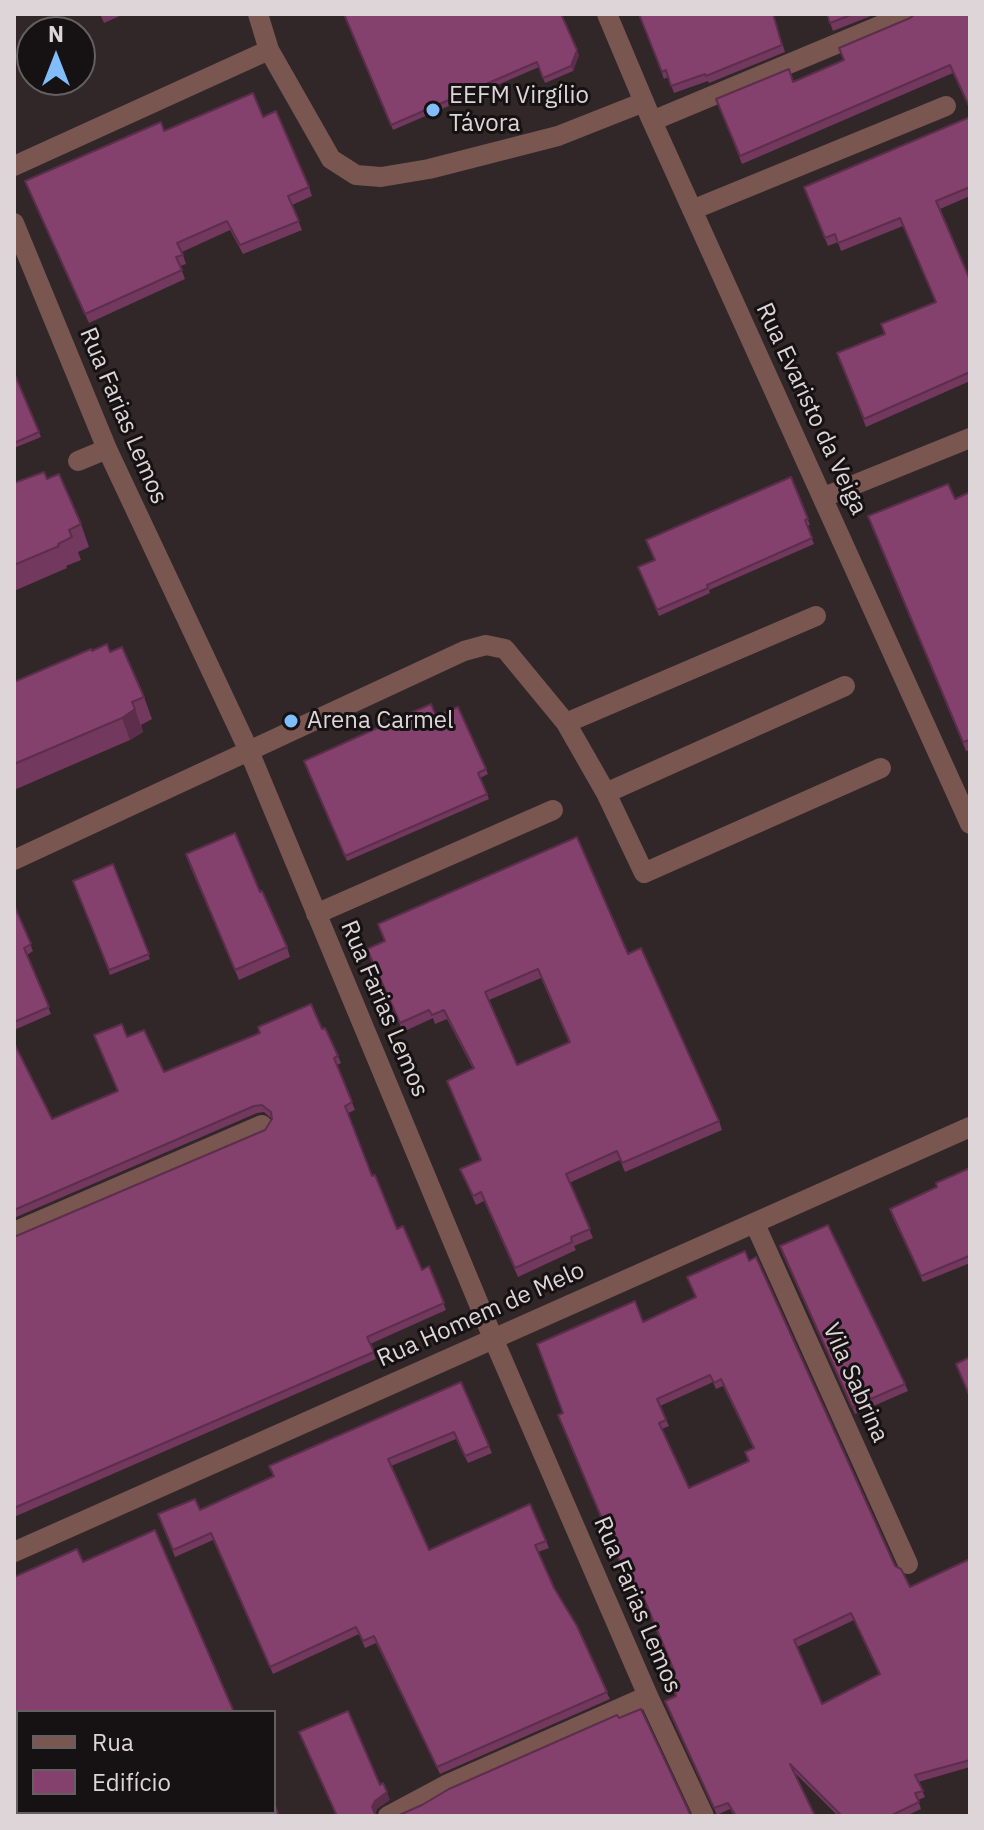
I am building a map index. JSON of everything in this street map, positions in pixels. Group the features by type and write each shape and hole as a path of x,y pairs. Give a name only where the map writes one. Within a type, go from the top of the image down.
{"street":[{"path":"258,14 269,50 331,159 356,175 381,177 429,169 648,112 908,14"},
{"name":"Rua Evaristo da Veiga","path":"607,14 648,112 970,824"},
{"path":"14,166 269,50"},
{"path":"692,210 946,106"},
{"name":"Rua Farias Lemos","path":"14,223 107,449 249,751 493,1338 648,1696 704,1816"},
{"path":"824,497 970,438"},
{"path":"78,461 107,449"},
{"path":"566,723 816,616"},
{"path":"14,860 464,651 486,645 505,649 566,723 606,793 644,873 881,768"},
{"path":"606,793 845,686"},
{"path":"316,914 553,810"},
{"path":"14,1232 262,1125"},
{"name":"Rua Homem de Melo","path":"14,1552 970,1127"},
{"name":"Vila Sabrina","path":"755,1224 908,1564"},
{"path":"388,1816 446,1785 648,1696"}],"building":[{"path":"344,14 561,14 577,50 571,66 543,78 537,62 391,125"},
{"path":"639,14 773,14 782,45 706,76 671,86 666,70 662,72"},
{"path":"827,14 853,14 830,23"},
{"path":"915,14 970,14 970,108 950,65 740,156 716,99 789,69 793,82 844,60 839,48"},
{"path":"253,93 263,117 276,111 309,187 288,196 299,221 240,245 227,221 177,243 183,255 176,257 182,270 85,314 25,181 161,122 164,131"},
{"path":"970,117 970,187 936,201 970,280 970,372 864,419 837,353 885,334 881,324 936,302 900,218 838,243 835,234 825,238 804,187"},
{"path":"14,373 39,432 14,443"},
{"path":"44,472 47,479 59,474 81,524 69,530 72,537 59,546 14,565 14,483"},
{"path":"791,477 808,519 805,520 812,538 657,610 638,567 655,560 646,540"},
{"path":"948,484 955,499 970,492 970,740 963,742 868,516"},
{"path":"107,644 110,652 122,647 144,697 132,702 135,709 122,718 14,764 14,682"},
{"path":"431,704 436,716 458,707 486,769 478,773 487,794 345,856 304,761"},
{"path":"235,833 287,947 235,970 186,854"},
{"path":"577,837 628,954 641,948 719,1121 622,1163 617,1151 566,1174 590,1229 571,1237 572,1242 515,1268 481,1192 473,1196 460,1169 481,1160 447,1081 474,1068 444,1010 432,1015 429,1010 400,1023 367,949 385,941 378,924","holes":["538,969 570,1042 517,1065 485,992"]},
{"path":"113,864 149,954 109,970 73,881"},
{"path":"14,905 31,944 24,948 49,1007 14,1022"},
{"path":"311,1004 338,1056 334,1058 352,1102 345,1106 372,1176 375,1175 397,1229 403,1226 422,1270 429,1266 444,1303 367,1337 374,1352 14,1508 14,1237 265,1130 272,1119 271,1112 262,1105 254,1106 14,1210 14,1043 52,1119 118,1091 94,1035 122,1024 127,1037 144,1030 164,1072 260,1033 258,1027"},
{"path":"970,1168 970,1258 921,1276 890,1209"},
{"path":"828,1225 905,1384 852,1407 780,1246"},
{"path":"745,1251 749,1261 756,1257 895,1566 901,1569 910,1587 970,1559 970,1760 915,1775 923,1791 915,1793 919,1802 890,1816 842,1816 790,1764 815,1816 736,1816 728,1803 714,1808 665,1701 676,1696 670,1675 675,1673 643,1596 635,1599 558,1415 563,1413 537,1344 635,1301 643,1322 696,1297 687,1277","holes":["710,1375 714,1383 721,1379 754,1448 745,1452 749,1461 689,1488 659,1423 666,1420 657,1399","851,1613 880,1674 822,1704 794,1640"]},
{"path":"970,1357 970,1397 956,1364"},
{"path":"461,1382 489,1446 465,1456 454,1432 388,1459 429,1550 530,1504 546,1541 535,1545 607,1692 437,1767 374,1636 363,1641 356,1627 270,1667 211,1533 173,1550 158,1514 195,1499 200,1510 274,1476 269,1466"},
{"path":"155,1530 233,1710 16,1710 16,1730 14,1577 77,1549 83,1562"},
{"path":"641,1709 691,1816 397,1816 449,1789 617,1715 619,1718"},
{"path":"348,1711 380,1785 383,1783 387,1792 372,1807 376,1816 337,1816 299,1732"},
{"path":"276,1808 279,1816 120,1816 276,1814"},
{"path":"49,1814 89,1816 50,1816"}],"place":[{"name":"EEFM Virgílio Távora","path":"433,110"},
{"name":"Arena Carmel","path":"291,721"}]}
